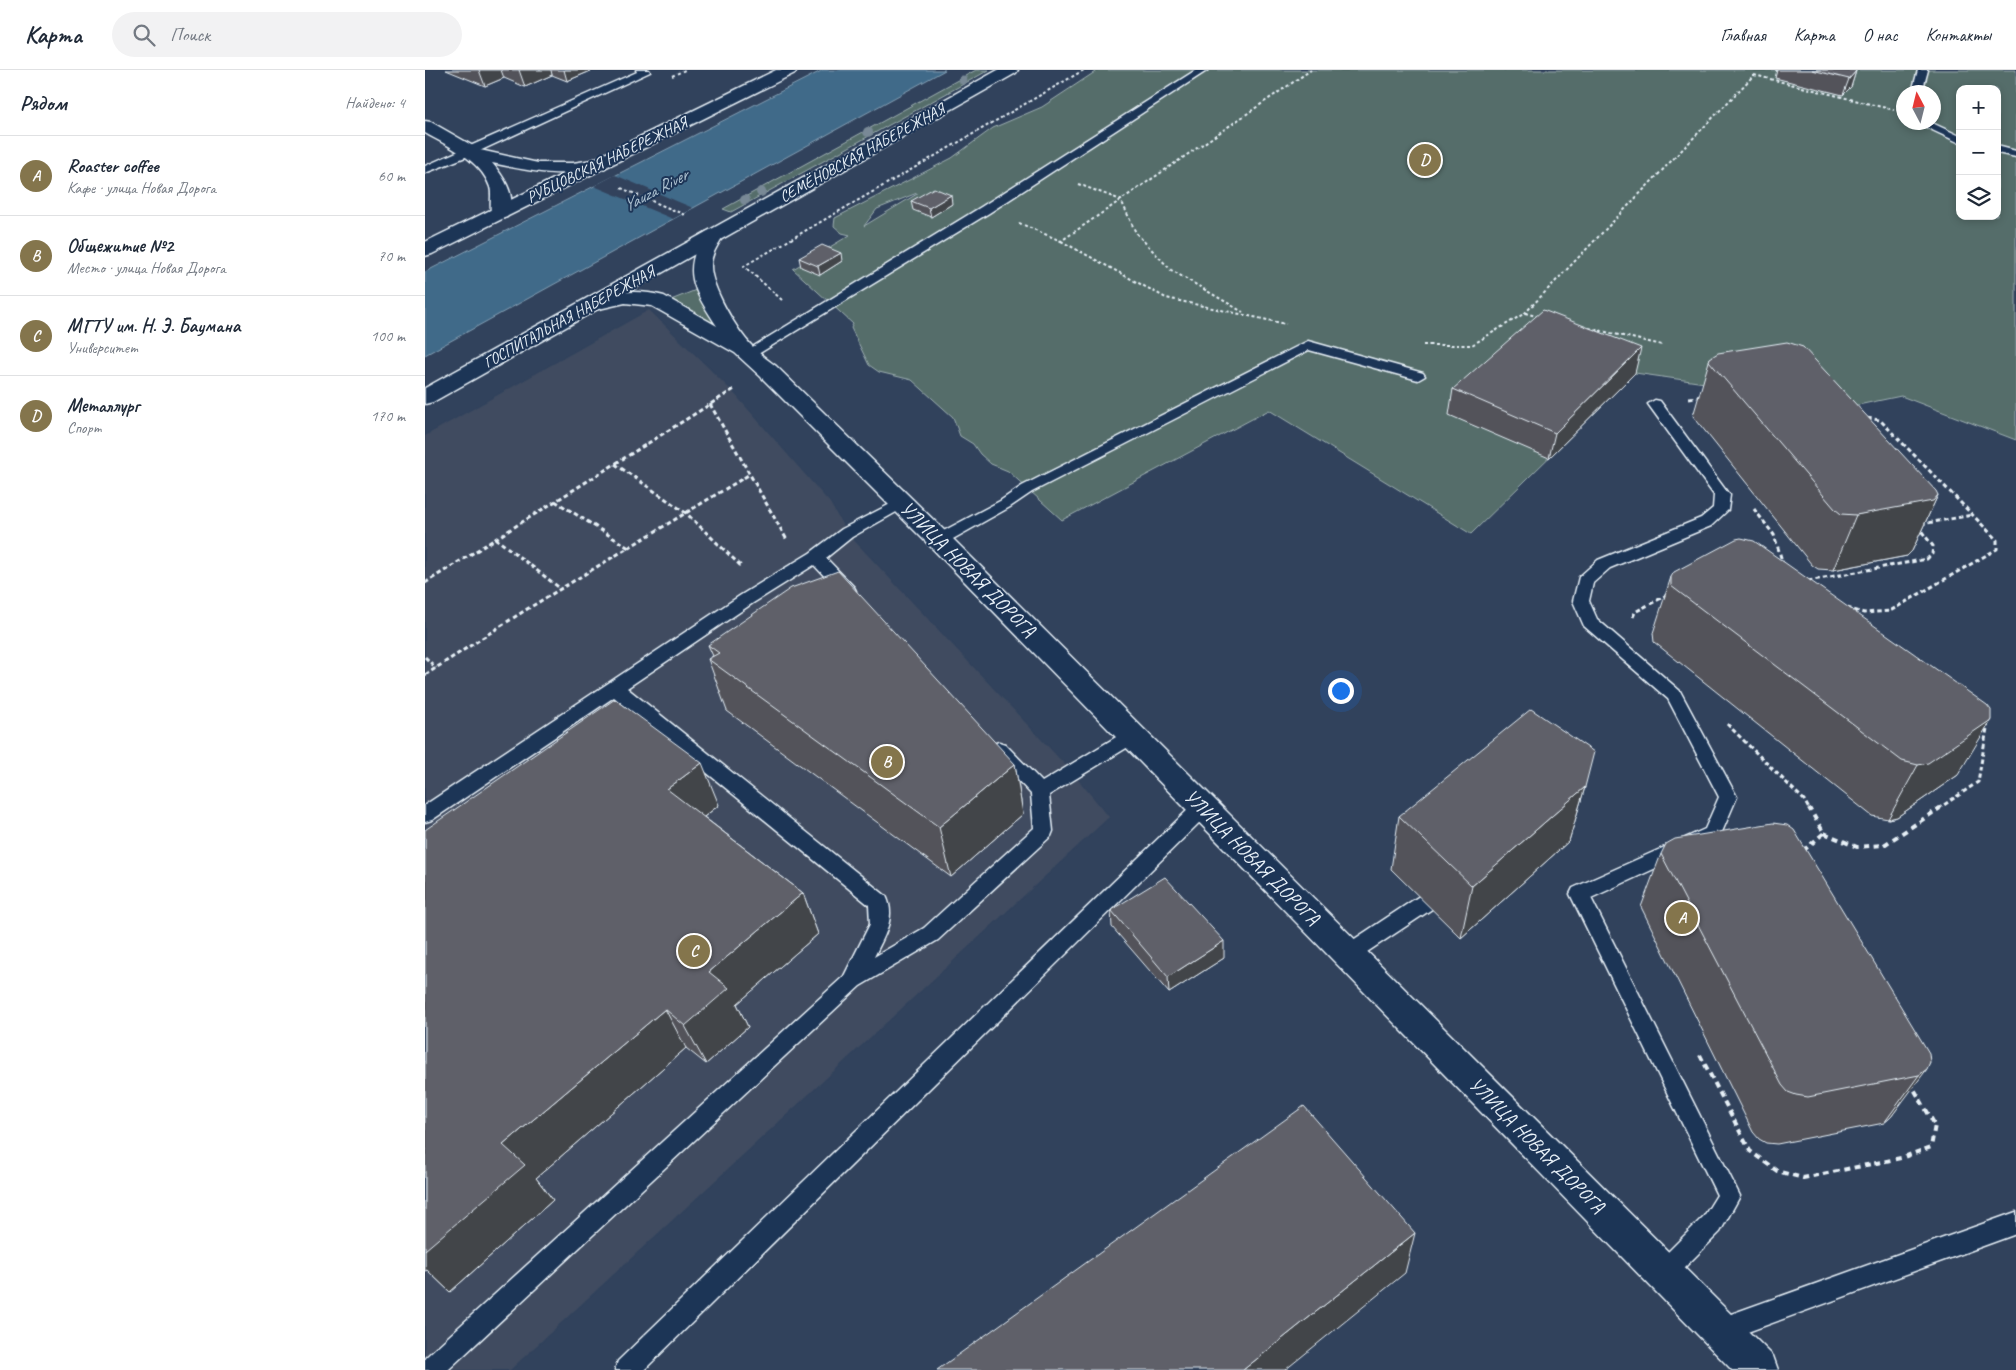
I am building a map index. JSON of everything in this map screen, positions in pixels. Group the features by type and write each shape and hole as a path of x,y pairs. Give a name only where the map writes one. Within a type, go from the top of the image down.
{"street":[{"name":"РУБЦОВСКАЯ НАБЕРЕЖНАЯ","path":"425,250 789,70"},
{"name":"СЕМЁНОВСКАЯ НАБЕРЕЖНАЯ","path":"713,236 1010,70"},
{"path":"425,126 471,153 538,168 573,168 599,164"},
{"path":"471,153 501,187 503,202 500,213"},
{"name":"ГОСПИТАЛЬНАЯ НАБЕРЕЖНАЯ","path":"425,397 713,236"},
{"name":"УЛИЦА НОВАЯ ДОРОГА","path":"713,236 704,251 701,264 702,282 745,352"},
{"name":"УЛИЦА НОВАЯ ДОРОГА","path":"590,305 625,297 657,300 745,352 768,371 939,540 1759,1370"}],"lane":[{"path":"425,170 471,153 645,72 641,70"},
{"path":"745,352 804,319 985,210 1203,70"},
{"path":"1919,85 1923,70"},
{"path":"1938,130 1956,138"},
{"path":"2001,150 2016,154"},
{"path":"939,540 1005,504 1027,489 1308,345 1418,376"},
{"path":"1655,404 1722,495 1720,510 1706,522 1604,564 1585,581 1581,601 1590,622 1674,696 1728,797 1712,834 1580,894 1729,1196 1712,1224 1663,1273"},
{"path":"425,815 615,687 802,567 847,533 902,503"},
{"path":"816,557 857,600"},
{"path":"615,687 879,902 880,924 852,981"},
{"path":"430,1370 852,981 931,934 1044,831 1040,792 986,735"},
{"path":"1040,792 1132,736"},
{"path":"627,1370 1203,807"},
{"path":"1348,954 1425,903"},
{"path":"1719,1330 2016,1223"}],"path":[{"path":"804,319 743,266 1084,70"},
{"path":"1061,241 1311,70"},
{"path":"1752,70 1754,75"},
{"path":"1754,75 1894,110"},
{"path":"1415,345 1473,345 1525,313 1754,75"},
{"path":"1044,172 1121,200 1136,233 1171,270 1246,314"},
{"path":"626,190 682,214"},
{"path":"985,210 1036,229 1061,241 1166,298 1246,314 1293,326"},
{"path":"1525,313 1543,317"},
{"path":"1589,328 1662,345"},
{"path":"425,583 741,386"},
{"path":"1655,404 1704,395"},
{"path":"710,404 802,567"},
{"path":"1860,619 1845,608 1864,613 1890,611 1997,549 1997,540 1879,420 1861,416"},
{"path":"1899,450 1907,449"},
{"path":"615,464 686,513 765,589"},
{"path":"425,675 561,589 750,474"},
{"path":"555,501 629,548"},
{"path":"1814,587 1806,582 1927,559 1932,554 1933,546 1916,526 1973,515"},
{"path":"495,538 561,589"},
{"path":"1775,565 1784,566"},
{"path":"1632,620 1635,612 1668,594"},
{"path":"425,657 436,668"},
{"path":"1727,723 1804,800 1824,832 1857,847 1884,845 1978,782 1981,751 1990,716"},
{"path":"1802,852 1824,832"},
{"path":"1697,1049 1750,1151 1777,1171 1803,1178 1901,1158 1931,1147 1935,1125 1906,1075"}],"shaded area":[{"path":"649,310 732,391 830,503 847,533 1071,771 1109,817 510,1370 425,1370 425,436"}],"green space":[{"path":"976,70 989,70 731,212 723,209"},
{"path":"1098,70 2016,70 2016,440 1901,396 1858,405 1635,373 1471,534 1269,410 1062,520 1008,471 991,464 973,444 960,436 953,417 912,380 879,372 869,365 851,328 853,324 793,269 850,235 842,233 834,226 835,218 952,158 993,128 1042,107","holes":["917,194 864,226 877,209"]},
{"path":"696,290 720,329 671,300"}],"water":[{"name":"Yauza River","path":"823,70 945,70 425,355 425,272"}],"pier":[{"path":"615,175 693,208 673,219 594,186"}],"building":[{"path":"1812,70 1854,70 1856,71 1849,79"},
{"path":"934,188 951,195 929,208 911,201"},
{"path":"822,245 841,253 818,266 799,258"},
{"path":"1543,310 1641,348 1555,433 1453,389"},
{"path":"1787,342 1803,347 1936,491 1938,495 1933,501 1856,515 1841,514 1709,361 1710,358 1718,353"},
{"path":"1741,538 1754,541 1987,705 1991,710 1991,720 1928,763 1918,765 1902,761 1671,586 1671,577 1674,572"},
{"path":"838,571 1015,764 939,827 708,659 719,653 708,645 791,588"},
{"path":"615,699 702,763 667,789 803,893 709,972 729,988 685,1026 665,1009 503,1145 525,1165 425,1250 425,830"},
{"path":"1531,709 1594,752 1585,787 1472,886 1399,816"},
{"path":"1773,823 1787,825 1794,830 1929,1053 1930,1062 1927,1069 1919,1075 1808,1097 1788,1092 1782,1085 1661,854 1666,844 1675,839"},
{"path":"1165,877 1224,941 1168,977 1111,910"},
{"path":"1304,1106 1415,1233 1243,1370 937,1370"}],"place":[{"name":"Металлург","path":"1425,160"},
{"name":"Общежитие №2","path":"887,762"},
{"name":"Roaster coffee","path":"1682,918"},
{"name":"МГТУ им. Н. Э. Баумана","path":"694,951"}]}
